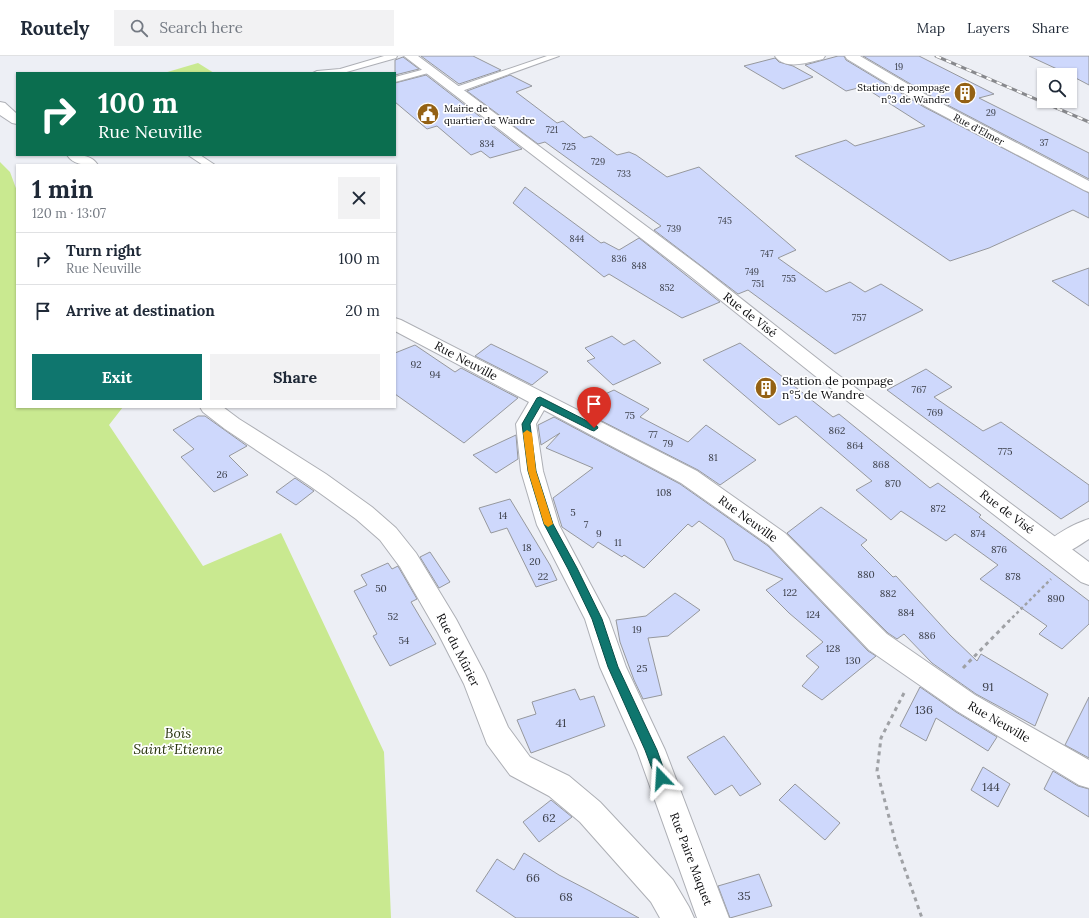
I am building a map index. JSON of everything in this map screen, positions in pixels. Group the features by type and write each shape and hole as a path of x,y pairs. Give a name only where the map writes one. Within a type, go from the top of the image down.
{"street":[{"name":"Rue de Visé","path":"410,56 695,271 826,375 1089,575"},
{"path":"781,56 789,61 797,61 819,56"},
{"name":"Rue d'Elmer","path":"851,56 930,103 1089,187"},
{"path":"0,106 16,119"},
{"path":"76,156 89,164"},
{"name":"Rue Neuville","path":"396,325 689,477 778,539 878,642 914,669 966,703 1089,775"},
{"name":"Rue Paire Maquet","path":"540,400 526,424 532,471 548,524 597,619 613,667 651,750 713,918"},
{"name":"Rue du Mûrier","path":"211,408 232,424 358,509 388,534 408,560 443,619 476,682 497,735 520,766 559,786 590,812 662,891 678,918"},
{"path":"1062,554 1089,528"}],"lane":[{"path":"329,72 341,71 393,56"},
{"path":"456,90 555,56"},
{"path":"396,80 429,70"},
{"path":"195,156 208,164"}],"path":[{"path":"977,655 1062,554"},
{"path":"914,669 881,738 877,771 896,844 922,918"}],"green space":[{"path":"198,63 212,72 167,72"},
{"name":"Bois Saint*Etienne","path":"0,162 10,172 16,188 16,408 122,408 109,425 203,566 281,533 384,752 391,918 0,918"}],"building":[{"path":"421,56 473,56 501,70 459,84"},
{"path":"838,56 844,56 846,60 924,107 1089,193 1089,218 1073,210 989,248 950,261 795,156 846,140 855,146 925,126 870,91 864,92 858,88 846,91 805,65"},
{"path":"863,56 919,56 994,94 979,98 1089,153 1089,179 936,99"},
{"path":"1029,56 1089,56 1089,85 1077,79 1077,68 1055,68"},
{"path":"403,57 419,69 396,75 395,60"},
{"path":"775,58 779,62 793,66 813,77 783,89 744,66"},
{"path":"426,75 522,149 490,158 481,151 471,155 437,126 427,129 396,103 396,83"},
{"path":"510,75 532,86 516,92 557,123 563,121 584,138 591,136 617,155 629,152 636,155 667,177 699,167 796,250 778,258 826,292 850,282 865,292 881,284 923,310 835,354 748,290 738,294 654,230 661,226 545,142 538,144 467,91"},
{"path":"525,187 601,243 604,242 619,250 639,238 720,302 682,318 609,274 604,277 513,203"},
{"path":"1089,268 1089,306 1052,281"},
{"path":"612,336 624,345 634,340 661,363 613,385 587,361 595,358 585,348"},
{"path":"740,343 833,417 839,414 930,488 938,483 981,515 979,517 1089,601 1089,624 1062,649 1039,634 1047,626 980,579 998,565 955,534 946,541 901,511 891,520 856,490 872,481 796,416 779,425 703,360"},
{"path":"491,344 548,372 532,385 475,356"},
{"path":"415,345 455,372 461,368 518,398 464,443 396,395 396,353"},
{"path":"926,369 952,387 934,397 983,431 1001,422 1089,485 1089,501 1061,519 887,390"},
{"path":"614,390 649,409 640,417 688,442 706,425 756,460 720,485 698,470 582,411 594,399"},
{"path":"198,416 205,416 247,446 229,456 248,475 214,492 181,457 194,449 173,430"},
{"path":"554,417 680,484 768,546 868,651 876,656 822,700 802,686 819,667 806,656 823,642 789,613 766,590 783,579 734,560 724,539 699,521 692,527 688,524 644,568 624,555 622,557 598,542 593,548 562,527 553,498 593,468 546,448 560,433 541,445 538,425"},
{"path":"516,435 518,459 496,473 473,455"},
{"path":"295,478 314,491 296,505 276,492"},
{"path":"510,499 550,565 557,580 536,587 507,528 491,533 479,508"},
{"path":"821,507 867,540 861,545 893,577 896,576 950,635 977,661 981,654 1048,694 1035,726 976,694 932,663 904,634 897,639 888,633 787,533"},
{"path":"430,552 450,582 439,588 420,557"},
{"path":"388,563 392,569 398,566 417,599 411,602 436,644 390,666 373,636 377,634 354,591 367,585 361,575"},
{"path":"675,593 700,610 668,636 648,638 662,695 643,699 634,680 620,642 616,620 646,616"},
{"path":"920,687 956,712 997,737 988,751 936,718 926,741 900,726"},
{"path":"575,689 580,700 594,696 605,726 531,753 517,720 536,714 532,702"},
{"path":"1089,697 1089,758 1065,745"},
{"path":"724,736 761,784 740,796 732,785 715,795 687,757"},
{"path":"983,767 1010,784 998,807 971,790"},
{"path":"1053,771 1078,786 1089,789 1089,817 1044,789"},
{"path":"795,784 840,823 825,840 779,800"},
{"path":"551,800 572,817 539,842 523,822"},
{"path":"524,853 559,875 639,918 516,918 476,891 497,859 514,870"},
{"path":"759,874 772,906 730,918 718,886"}],"railway":[{"path":"936,56 1089,122"}],"slow traffic":[{"path":"527,433 532,471 548,524"}],"place":[{"name":"Station de pompage n°3 de Wandre","path":"965,93"},
{"name":"Mairie de quartier de Wandre","path":"428,114"},
{"name":"Station de pompage n°5 de Wandre","path":"766,388"}],"route":[{"path":"594,428 540,400 526,424 532,471 548,524 597,619 613,667 651,750 661,778"}]}
